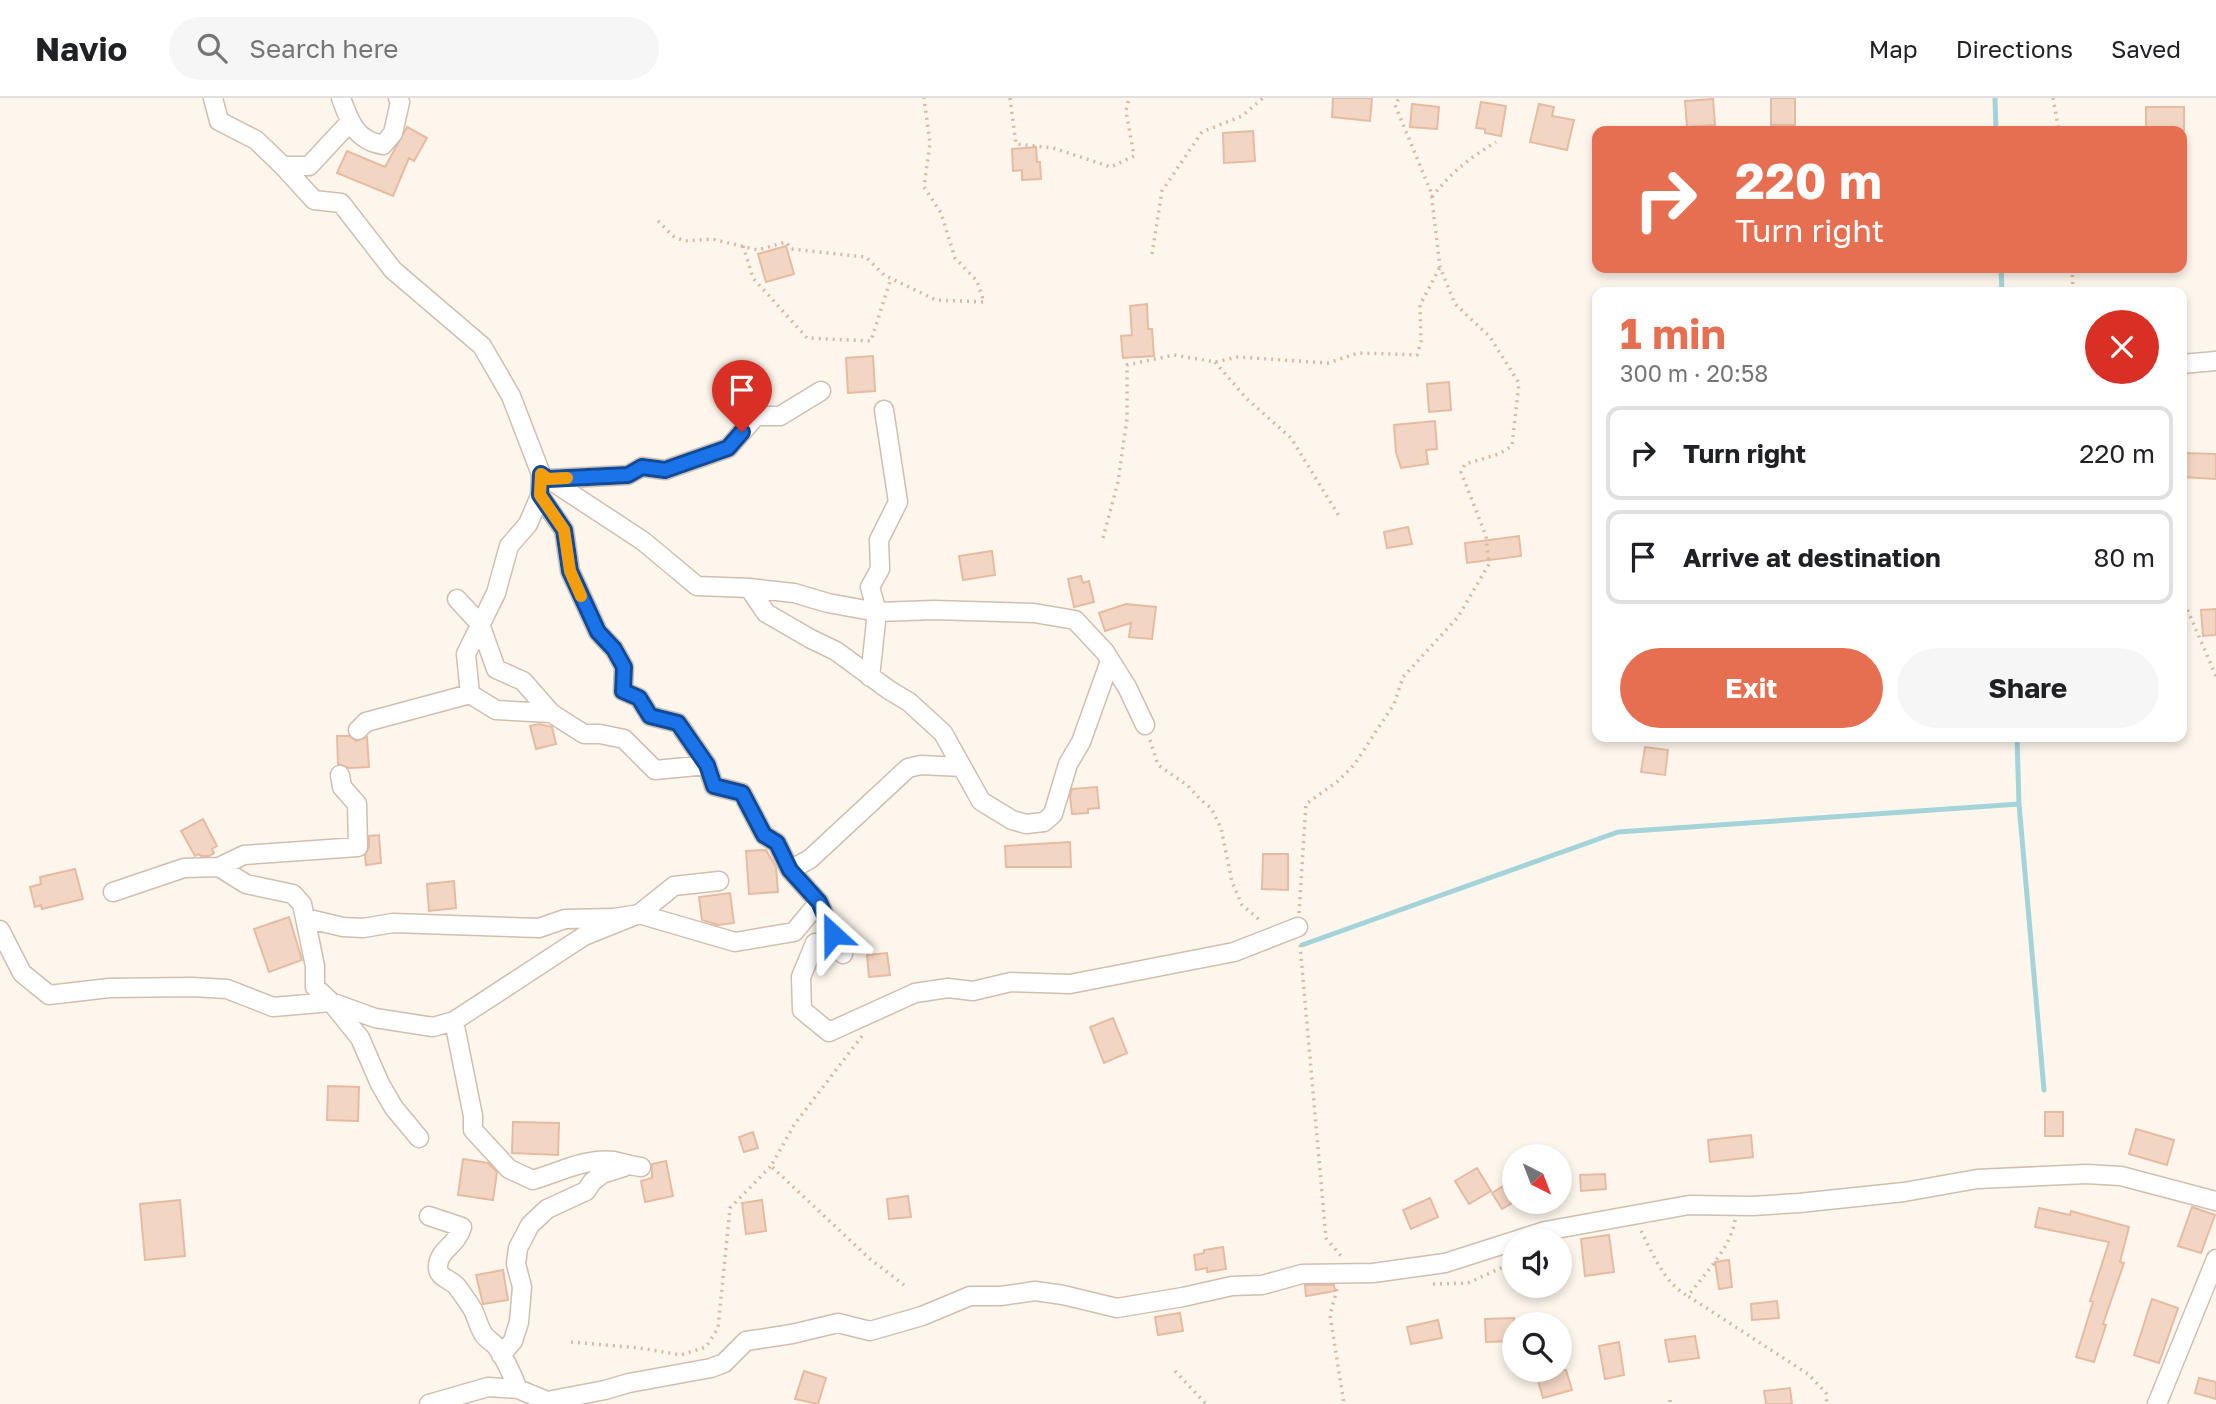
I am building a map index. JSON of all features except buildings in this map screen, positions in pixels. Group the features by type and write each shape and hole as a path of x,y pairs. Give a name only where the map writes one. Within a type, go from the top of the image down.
{"street":[{"path":"213,98 219,121 256,140 314,200 341,203 393,270 482,346 511,396 543,483 564,530 570,571 598,632 614,649 624,667 623,691 639,698 650,716 678,723 707,765 714,786 742,793 764,835 777,843 790,870 819,902 842,953 815,943 802,942 794,932"},
{"path":"341,98 350,122 367,142 383,145 393,133 400,103 398,98"},
{"path":"282,166 309,166 350,122"},
{"path":"2187,364 2216,361"},
{"path":"543,483 628,475 642,467 665,470 728,448 756,416 780,416 821,391"},
{"path":"870,677 877,612 870,587 880,569 879,540 898,502 884,410"},
{"path":"543,483 643,541 697,586 794,593 828,603 877,612 934,610 1034,613 1075,620 1110,661 1127,687 1145,725"},
{"path":"470,694 466,654 496,593 509,546 528,524 543,483"},
{"path":"749,588 766,613 836,651 909,702 943,733 981,801 1012,820 1026,824 1044,822 1053,814 1068,764 1081,742 1110,661"},
{"path":"457,599 480,624 496,669 523,681 551,713 584,734 624,739 655,769 707,765"},
{"path":"358,730 366,722 470,694 496,709 551,713"},
{"path":"790,870 810,859 908,768 921,765 962,767"},
{"path":"113,892 184,868 219,867 244,855 358,847 356,804 342,787 340,775"},
{"path":"219,867 246,884 293,894 302,904 315,966 315,987 360,1038 380,1084 394,1108 419,1138"},
{"path":"0,929 22,973 49,995 109,988 227,989 274,1007 331,1002 374,1018 433,1027 454,1021 584,936 639,914 674,886 719,881"},
{"path":"305,918 343,927 363,928 393,923 539,928 565,919 614,918 639,914 735,942 794,932 819,902"},
{"path":"815,943 801,977 802,1010 829,1032 915,992 948,988 973,990 1011,982 1070,984 1234,952 1298,927"},
{"path":"0,929 21,935"},
{"path":"454,1021 473,1130 509,1169 533,1180 595,1161 615,1161 634,1167 602,1174 586,1191 547,1209 530,1225 517,1248 516,1264 522,1287 519,1322 513,1341 501,1354"},
{"path":"1561,1228 1689,1205 1799,1203 1903,1192 1977,1179 2086,1174 2121,1176 2216,1201"},
{"path":"429,1216 462,1227 454,1245 445,1249 438,1262 438,1271 443,1278 457,1285 484,1335 501,1354 518,1390"},
{"path":"429,1404 488,1387 518,1390 547,1401 605,1390 629,1382 711,1368 724,1363 746,1340 792,1334 838,1323 870,1331 922,1316 970,1296 1001,1296 1035,1291 1117,1308 1232,1286 1262,1285 1302,1274 1373,1273 1445,1263 1502,1245"},
{"path":"2157,1404 2216,1259"}],"path":[{"path":"658,221 673,236 684,241 712,239 758,250 786,242 791,249 866,257 884,275 936,300 984,302 976,281 955,258 942,213 924,187 930,143 924,98"},
{"path":"1010,98 1016,144 1053,148 1111,167 1134,156 1126,111 1129,98"},
{"path":"1152,254 1162,191 1202,132 1242,116 1263,98"},
{"path":"1344,1404 1330,1315 1345,1260 1326,1238 1298,927 1306,804 1338,781 1354,765 1394,704 1403,677 1458,617 1489,564 1486,536 1461,472 1465,464 1499,454 1512,446 1519,383 1490,337 1455,304 1440,267 1432,198 1395,105 1399,98"},
{"path":"2053,98 2058,126"},
{"path":"1432,198 1447,177 1496,142"},
{"path":"743,246 753,278 807,338 872,341 891,278"},
{"path":"1103,538 1118,482 1127,419 1127,365 1174,355 1215,362 1238,357 1328,363 1358,353 1417,355 1421,342 1420,305 1440,267"},
{"path":"1215,362 1247,399 1291,438 1339,516"},
{"path":"2187,606 2200,644 2216,676"},
{"path":"1145,725 1158,765 1187,785 1211,808 1221,828 1232,882 1242,905 1266,925"},
{"path":"571,1342 640,1348 681,1355 706,1347 718,1328 730,1208 771,1166 794,1125 865,1032 874,1012"},
{"path":"771,1166 870,1259 904,1285"},
{"path":"1688,1296 1732,1233 1735,1212 1732,1205"},
{"path":"1637,1223 1655,1259 1678,1291 1808,1374 1826,1393 1827,1404"},
{"path":"1175,1371 1206,1404"}],"waterway":[{"path":"1995,98 1996,126"},
{"path":"2001,273 2002,287"},
{"path":"2017,742 2019,804 2044,1090"},
{"path":"1302,945 1618,832 2019,804"}],"slow traffic":[{"path":"567,478 548,479 541,474 540,495 564,530 570,571 581,596"}],"route":[{"path":"742,432 728,448 665,470 642,467 628,475 548,479 541,474 540,495 564,530 570,571 598,632 614,649 624,667 623,691 639,698 650,716 678,723 707,765 714,786 742,793 764,835 777,843 790,870 819,902 833,934"}]}
